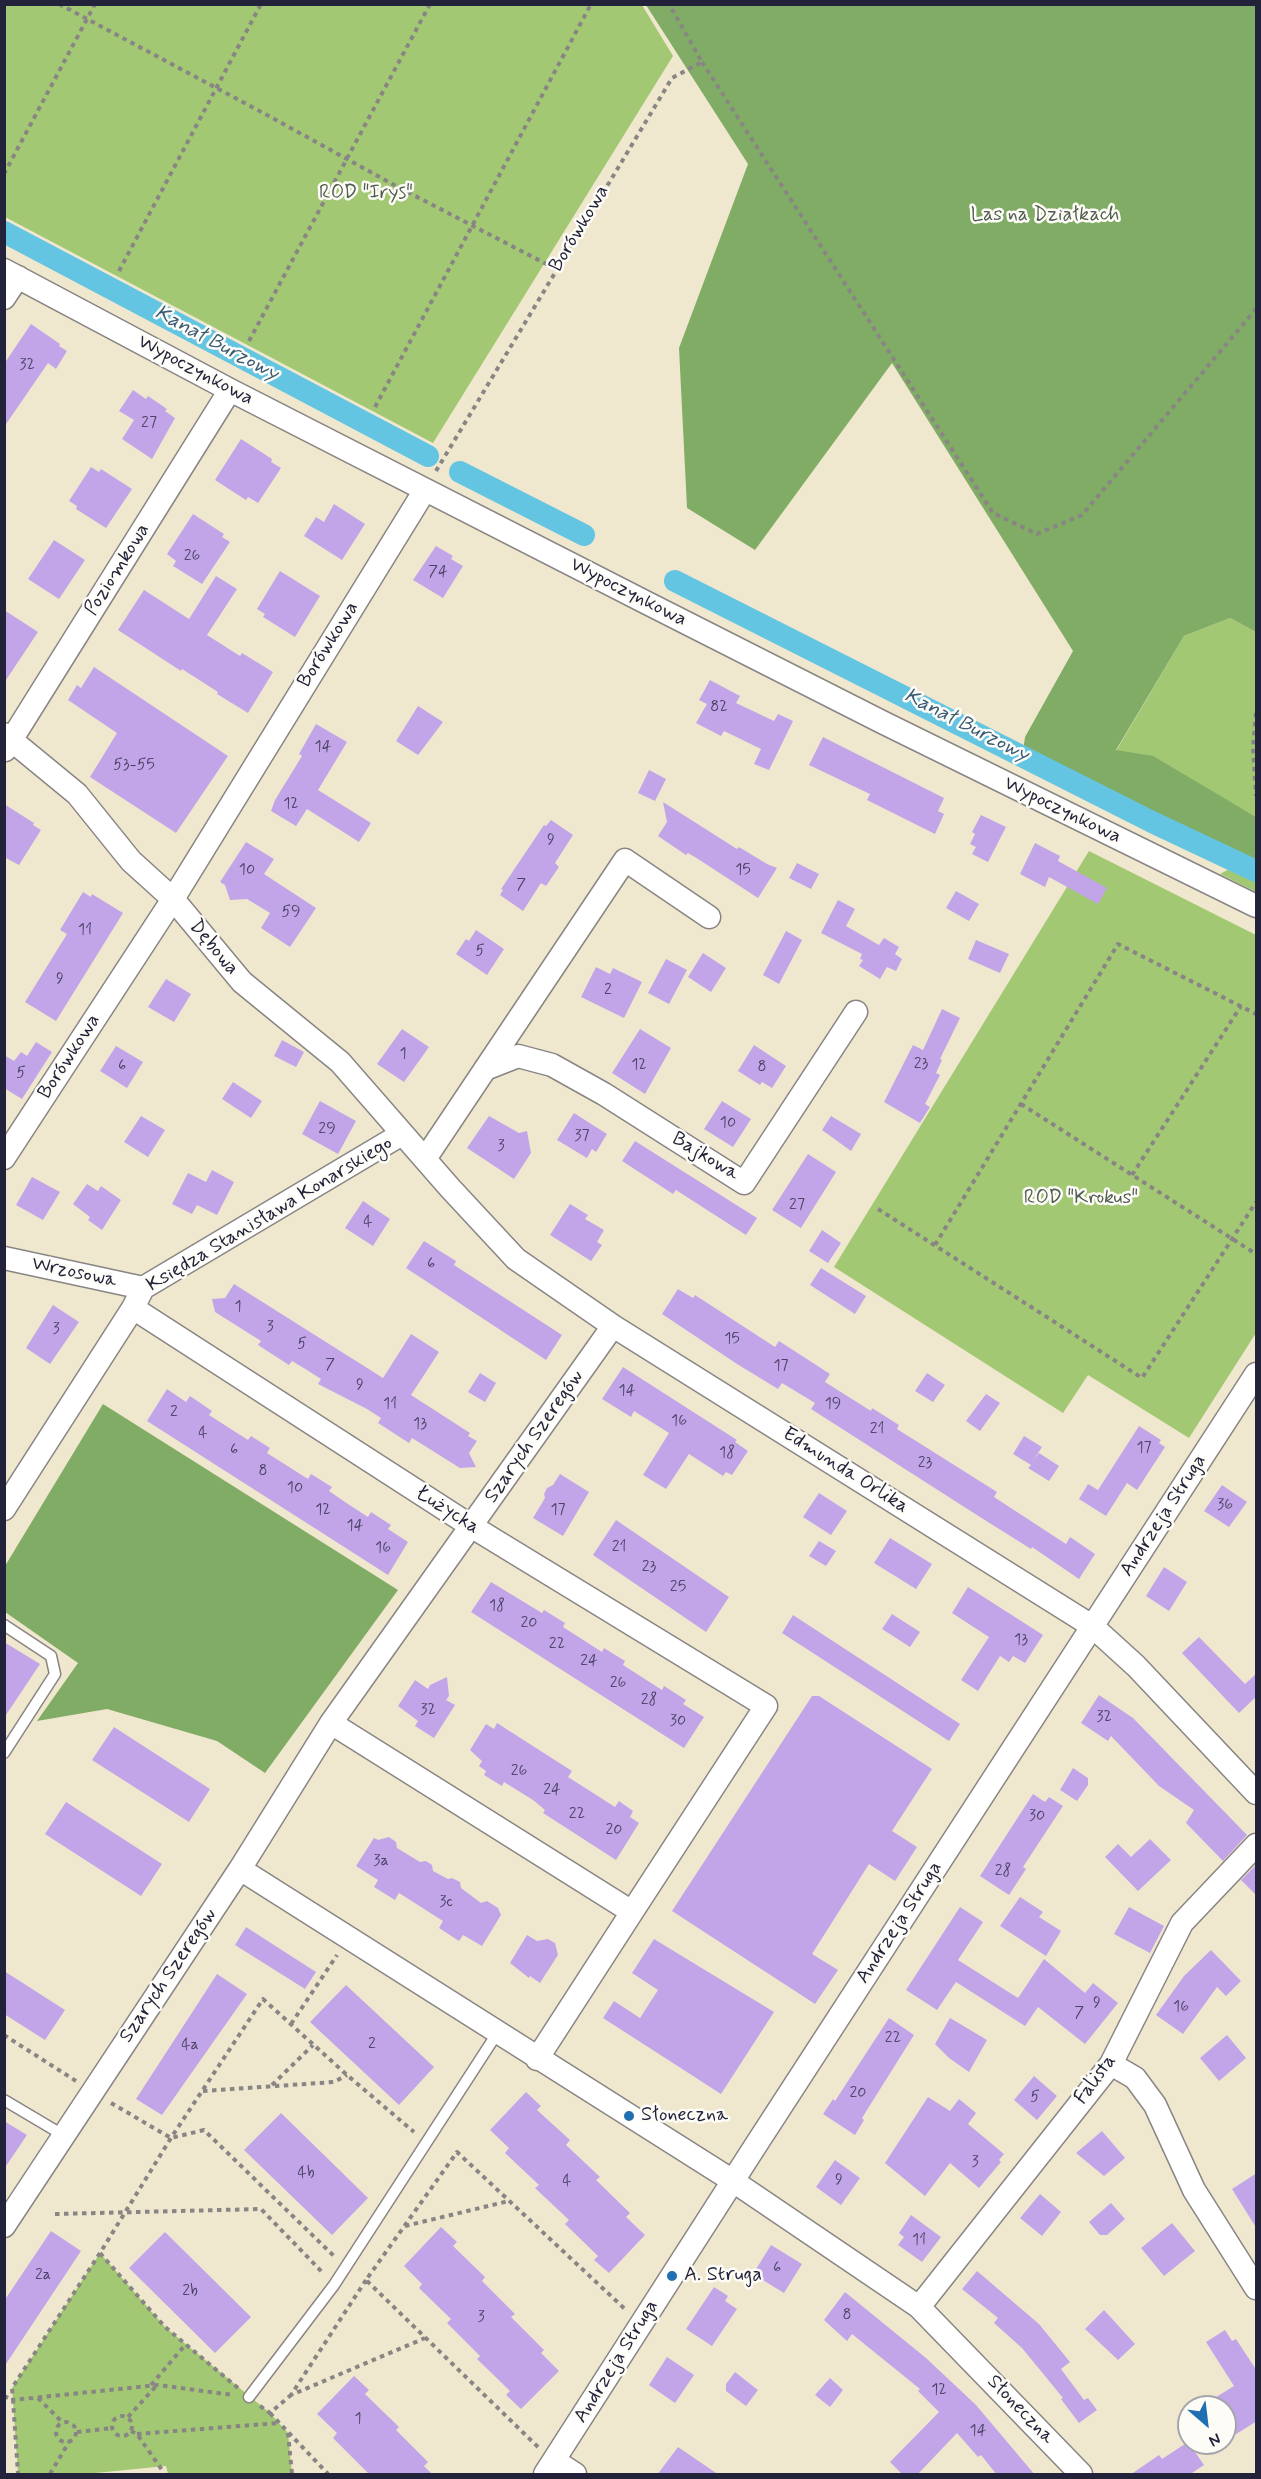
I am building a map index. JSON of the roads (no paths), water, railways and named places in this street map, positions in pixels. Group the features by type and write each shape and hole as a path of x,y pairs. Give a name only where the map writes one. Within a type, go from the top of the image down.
{"street":[{"path":"4,298 11,273"},
{"name":"Wypoczynkowa","path":"11,273 230,390 425,490 884,723 1257,906"},
{"name":"Poziomkowa","path":"7,741 230,390"},
{"name":"Borówkowa","path":"4,1158 173,899 425,490"},
{"name":"Dębowa","path":"7,741 77,794 131,861 173,899 242,982 340,1062 425,1159"},
{"path":"425,1159 625,860 709,917"},
{"name":"Bajkowa","path":"485,1069 518,1056 552,1065 604,1094 744,1183 856,1012"},
{"name":"Księdza Stanisława Konarskiego","path":"4,1509 133,1308 143,1288 402,1134"},
{"name":"Edmunda Orlika","path":"425,1159 516,1258 613,1326 1092,1626 1136,1666 1257,1793"},
{"name":"Wrzosowa","path":"4,1258 143,1288"},
{"name":"Łużycka","path":"133,1308 471,1526 766,1706 632,1912"},
{"name":"Szarych Szeregów","path":"4,2226 240,1869 331,1724 613,1326"},
{"name":"Andrzeja Struga","path":"547,2462 733,2181 1257,1374"},
{"path":"331,1724 632,1912 537,2059"},
{"name":"Falista","path":"919,2307 1111,2064 1182,1923 1257,1845"},
{"name":"Słoneczna","path":"240,1869 733,2181 919,2307 1081,2475"},
{"path":"1111,2064 1135,2078 1155,2105 1194,2190 1257,2288"},
{"path":"547,2462 574,2475"}],"lane":[{"path":"4,1624 51,1656 55,1674 4,1753"},
{"path":"249,2397 334,2284 498,2032"},
{"path":"4,2100 63,2135"}],"waterway":[{"name":"Kanał Burzowy","path":"4,232 428,456"},
{"name":"Kanał Burzowy","path":"460,472 584,535"},
{"name":"Kanał Burzowy","path":"675,581 1152,822 1256,871"}],"place":[{"name":"Słoneczna","path":"629,2116"},
{"name":"A. Struga","path":"672,2276"}],"park label":[{"name":"ROD \"Irys\"","path":"366,194"},
{"name":"Las na Działkach","path":"1045,216"},
{"name":"ROD \"Krokus\"","path":"1081,1199"}]}
